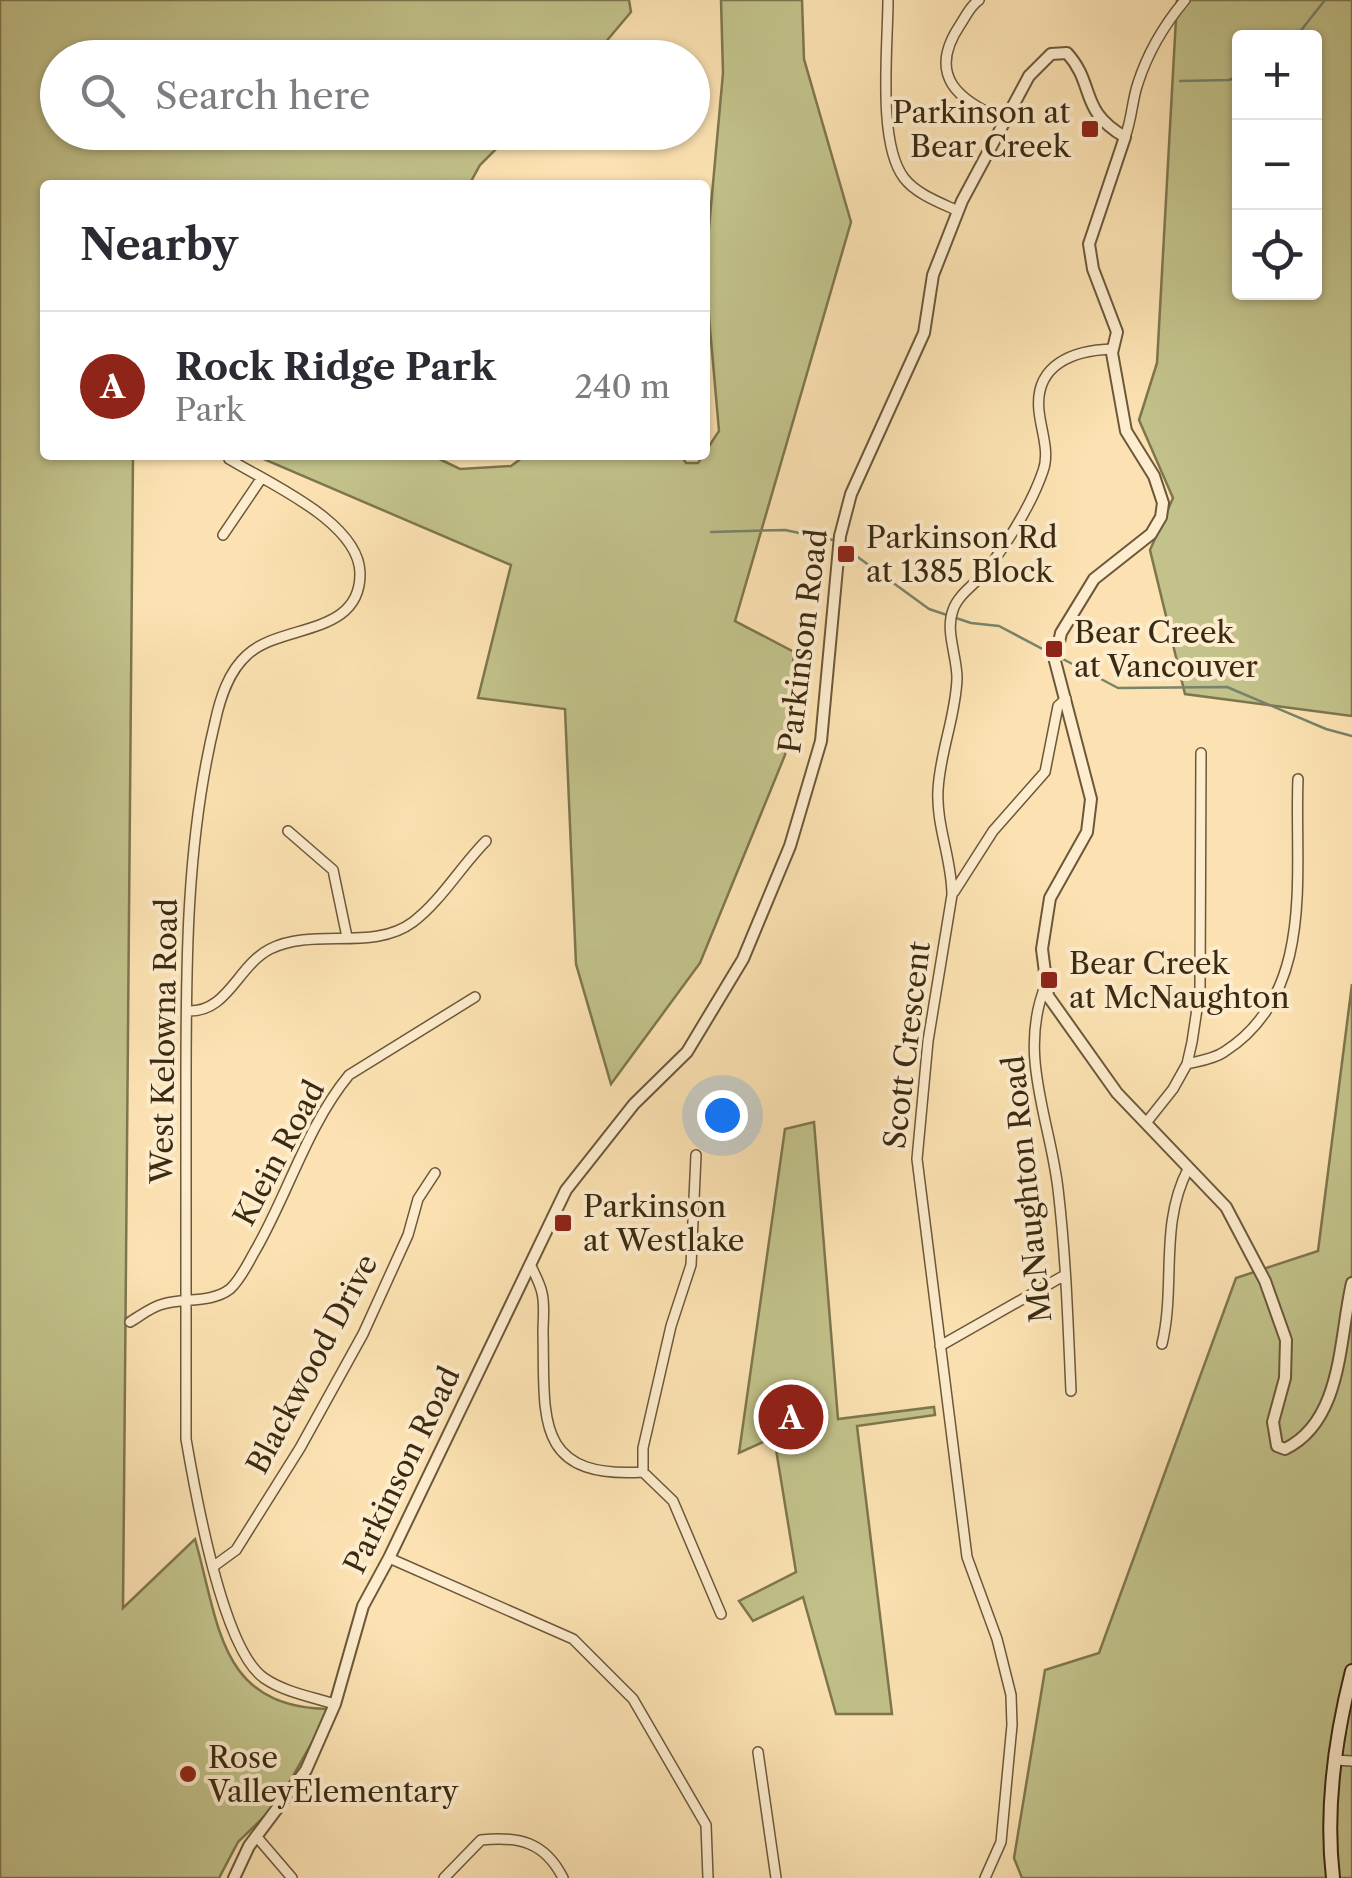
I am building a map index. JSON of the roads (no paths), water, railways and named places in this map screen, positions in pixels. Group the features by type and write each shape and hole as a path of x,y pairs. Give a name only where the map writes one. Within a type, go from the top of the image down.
{"main road":[{"path":"1333,1878 1335,1760 1352,1671"}],"street":[{"path":"888,0 888,128 894,160 906,182 958,211"},
{"path":"979,0 955,32 946,53 946,72 955,89 972,106 1004,120"},
{"path":"1185,0 1166,23 1137,86 1132,118 1090,244 1094,269 1117,332 1113,348 1115,378 1126,431 1154,476 1162,503 1151,534 1094,579 1061,633 1055,661 1091,799 1088,832 1050,898 1042,949 1046,983 1048,996 1117,1092 1226,1207 1265,1281 1286,1340 1285,1378 1273,1422 1277,1446 1285,1449 1301,1442 1321,1418 1334,1376 1352,1282"},
{"name":"Parkinson Road","path":"234,1878 256,1836 306,1770 336,1704 363,1606 566,1190 634,1104 686,1052 743,959 790,846 820,741 840,536 851,494 924,333 933,275 958,211 1004,120 1029,76 1051,54 1067,52 1080,67 1093,110 1105,125 1125,136"},
{"name":"Scott Crescent","path":"985,1878 1002,1842 1012,1695 967,1557 920,1198 916,1134 952,894 938,790 956,698 957,665 950,624 957,602 986,571 1026,509 1045,468 1040,384 1050,369 1067,356 1113,348"},
{"name":"West Kelowna Road","path":"231,460 324,517 346,537 357,552 360,580 349,609 322,626 300,630 246,655 228,681 215,722 193,860 187,1011 186,1440 201,1524 244,1653 260,1676 283,1688 336,1704"},
{"path":"223,535 261,479"},
{"path":"952,894 992,831 1045,772 1058,706 1066,699"},
{"path":"1146,1123 1174,1088 1187,1064 1200,989 1201,753"},
{"path":"1187,1064 1222,1054 1244,1036 1274,1000 1284,978 1296,924 1298,779"},
{"path":"288,831 334,870 348,936"},
{"path":"187,1011 202,1012 221,1001 250,964 269,950 295,941 389,935 414,921 486,841"},
{"name":"McNaughton Road","path":"1046,983 1035,1011 1037,1090 1058,1185 1071,1391"},
{"name":"Klein Road","path":"130,1322 159,1304 210,1298 228,1290 240,1278 264,1236 336,1092 349,1075 475,997"},
{"path":"696,1155 691,1264 670,1326 643,1448 643,1472 674,1501 721,1614"},
{"path":"1162,1344 1171,1218 1177,1191 1188,1169"},
{"name":"Blackwood Drive","path":"214,1566 236,1550 316,1420 363,1334 408,1236 418,1199 435,1174"},
{"path":"530,1264 542,1294 548,1428 561,1455 584,1468 620,1474 643,1472"},
{"path":"940,1346 1064,1275"},
{"path":"389,1558 573,1639 633,1699 706,1825 708,1878"},
{"path":"758,1752 776,1878"},
{"path":"1335,1760 1352,1761"},
{"path":"256,1836 292,1878"},
{"path":"444,1878 481,1840 512,1837 542,1847 563,1878"}],"waterway":[{"path":"1301,30 1325,0"},
{"path":"1180,81 1232,79"},
{"path":"711,532 785,530 833,540"},
{"path":"844,547 929,609 971,623 999,626 1052,654"},
{"path":"1059,657 1118,688 1227,687 1352,736"}],"place":[{"name":"Parkinson at Bear Creek","path":"1090,129"},
{"name":"Parkinson Rd at 1385 Block","path":"846,554"},
{"name":"Bear Creek at Vancouver","path":"1054,649"},
{"name":"Bear Creek at McNaughton","path":"1049,980"},
{"name":"Parkinson at Westlake","path":"563,1223"},
{"name":"Rock Ridge Park","path":"791,1417"},
{"name":"Rose ValleyElementary","path":"188,1774"}]}
